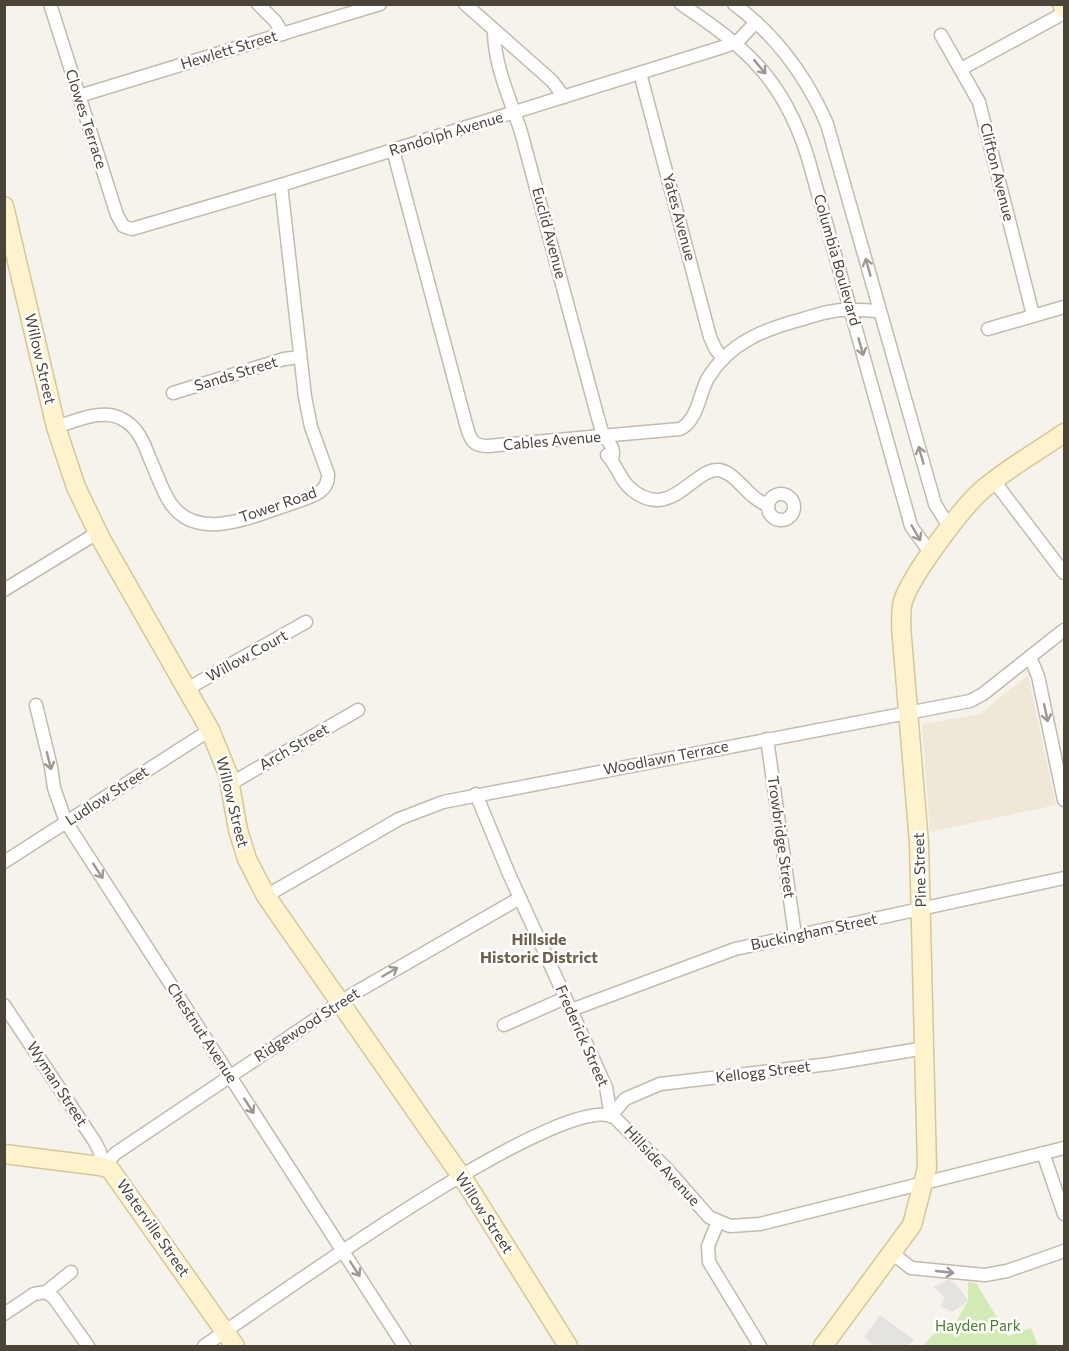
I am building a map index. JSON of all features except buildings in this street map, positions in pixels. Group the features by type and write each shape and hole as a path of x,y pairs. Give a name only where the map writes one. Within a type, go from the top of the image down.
{"street":[{"name":"Clowes Terrace","path":"50,4 117,215 123,226 128,229"},
{"path":"258,4 275,21 283,34"},
{"name":"Hewlett Street","path":"79,96 380,4"},
{"path":"465,4 552,81 564,97"},
{"name":"Columbia Boulevard","path":"681,4 735,42 755,61 771,81 798,128 911,526 931,554"},
{"name":"Columbia Boulevard","path":"734,4 756,22 789,58 810,89 824,117 935,504 950,528"},
{"path":"961,69 1065,11 1062,4"},
{"name":"Randolph Avenue","path":"128,229 140,228 281,185 735,42 756,22"},
{"name":"Euclid Avenue","path":"494,30 496,55 522,132 604,437 603,444 606,453 627,485 646,497 660,499 672,496 706,473 718,470 730,475 755,499 768,505"},
{"name":"Clifton Avenue","path":"941,35 979,102 1034,315"},
{"name":"Yates Avenue","path":"640,73 710,337 723,359"},
{"name":"Cables Avenue","path":"393,150 471,440 477,445 604,437 670,431 684,427 691,420 707,379 723,359 744,340 762,331 832,311 880,311"},
{"name":"Tower Road","path":"56,427 102,414 112,414 121,418 140,435 166,496 178,512 202,525 214,526 229,522 312,497 321,492 327,484 327,470 308,416 281,185"},
{"name":"Willow Street","path":"4,206 56,427 76,487 98,533 221,753 230,784 238,830 247,859 266,896 461,1176 568,1347"},
{"path":"987,328 1065,307"},
{"name":"Sands Street","path":"173,393 284,359 300,357"},
{"name":"Pine Street","path":"823,1347 914,1220 928,1161 919,843 901,626 902,608 912,582 970,502 994,481 1065,433"},
{"path":"994,481 1065,573"},
{"path":"4,590 98,533"},
{"name":"Willow Court","path":"187,689 306,622"},
{"name":"Woodlawn Terrace","path":"266,896 408,814 443,802 974,700 1065,630"},
{"path":"1030,657 1037,671 1065,800"},
{"name":"Chestnut Avenue","path":"36,705 54,788 66,822 404,1347"},
{"name":"Arch Street","path":"230,784 358,710"},
{"name":"Ludlow Street","path":"4,862 210,730"},
{"name":"Trowbridge Street","path":"767,739 795,935"},
{"name":"Frederick Street","path":"477,794 520,898 606,1087 611,1116"},
{"name":"Buckingham Street","path":"571,1010 726,951 1065,878"},
{"name":"Ridgewood Street","path":"103,1166 113,1155 340,1003 520,898"},
{"path":"504,1025 565,998"},
{"name":"Wyman Street","path":"4,1005 95,1142 103,1166"},
{"name":"Kellogg Street","path":"611,1116 625,1099 660,1084 829,1064 925,1048"},
{"name":"Hillside Avenue","path":"204,1347 230,1340 343,1251 461,1176 556,1126 587,1116 603,1114 611,1116 624,1125 706,1214 718,1222"},
{"path":"760,1347 708,1258 708,1246 718,1222 737,1226 754,1226 1065,1148"},
{"path":"1043,1153 1065,1214"},
{"name":"Waterville Street","path":"4,1154 103,1166 110,1169 230,1340"},
{"path":"891,1253 911,1268 985,1275 1002,1272 1065,1251"},
{"path":"4,1314 33,1294 46,1292 70,1272"},
{"path":"46,1292 54,1298 88,1347"}],"shaded area":[{"path":"1028,675 1056,805 930,832 922,724 980,714"},
{"path":"949,1279 959,1287 968,1301 952,1312 940,1306 945,1297 933,1287"},
{"path":"880,1315 914,1340 908,1346 875,1346 864,1337"}],"green space":[{"name":"Hayden Park","path":"968,1282 976,1283 1008,1336 1031,1328 1038,1346 923,1346 945,1322 954,1326 968,1301"}],"district":[{"name":"Hillside Historic District","path":"539,948"}]}
